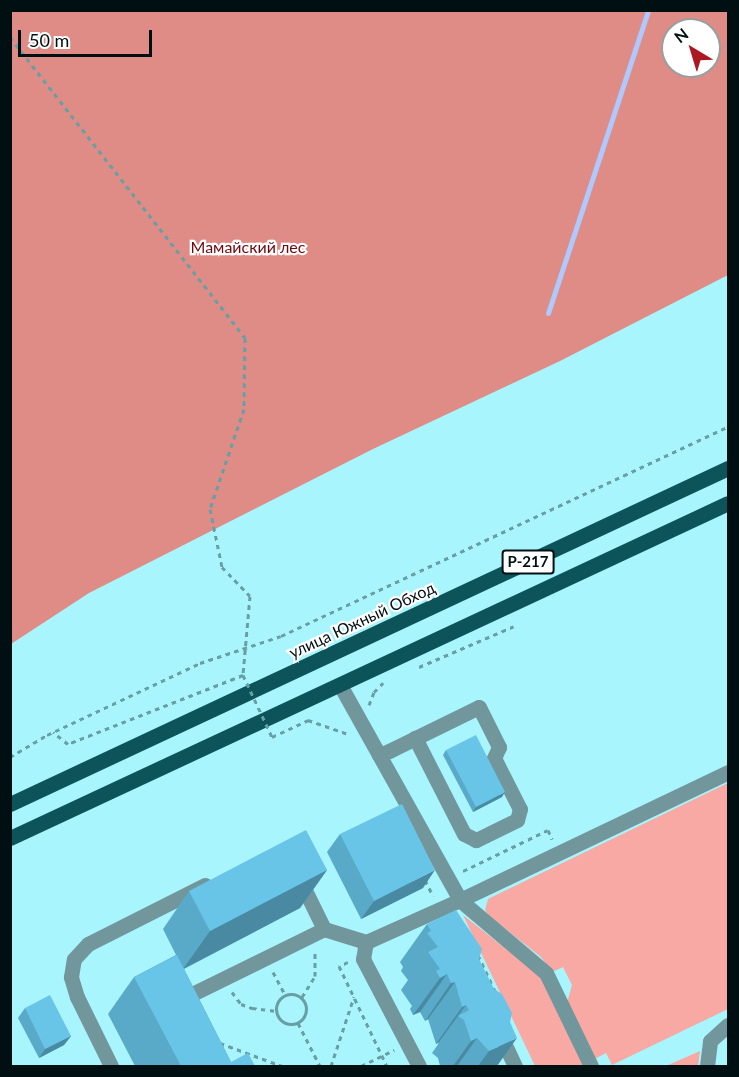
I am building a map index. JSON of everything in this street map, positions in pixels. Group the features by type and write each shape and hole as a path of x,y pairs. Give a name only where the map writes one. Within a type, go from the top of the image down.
{"main road":[{"name":"улица Южный Обход","path":"10,804 729,468"},
{"name":"Р-217","path":"10,838 729,503"}],"lane":[{"path":"340,685 460,900 546,973 591,1066"},
{"path":"379,755 479,707 499,747 494,758 520,809 517,820 476,840 464,834 415,738"},
{"path":"193,1019 183,998 266,957 324,936 366,942 443,916 460,900 729,772"},
{"path":"294,867 324,936"},
{"path":"111,1066 77,998 71,977 74,959 88,944 224,876"},
{"path":"366,942 363,958 419,1066"},
{"path":"496,1008 515,1066"},
{"path":"707,1066 710,1041 729,1025"}],"path":[{"path":"10,37 245,338 244,410 210,509 222,567 250,596 243,675 272,737 308,720 351,736"},
{"path":"10,756 53,732 200,663 281,636 729,427"},
{"path":"53,732 68,744 243,675"},
{"path":"419,869 443,916"},
{"path":"303,953 314,948 324,936"},
{"path":"222,992 230,987 241,1004 276,1011 287,1024 298,1023 306,1014 302,997 315,976 318,964 314,948"},
{"path":"474,948 496,1008"},
{"path":"266,957 285,995"},
{"path":"353,959 339,966 387,1066"},
{"path":"276,1011 278,1001 285,995 302,997"},
{"path":"331,1066 354,997"},
{"path":"298,1023 320,1066"},
{"path":"221,1049 216,1041 282,1066"},
{"path":"361,1066 407,1044"}],"shaded area":[{"path":"728,783 728,1009 612,1065 606,1053 593,1060 567,1003 572,985 563,967 552,972 541,957 489,916 485,910 488,899"},
{"path":"463,915 542,977 584,1066 535,1066"},
{"path":"700,1051 698,1066 666,1066"}],"green space":[{"name":"Мамайский лес","path":"11,10 728,11 728,275 560,361 373,449 89,593 11,644"}],"building":[{"path":"476,735 505,792 476,807 446,750"},
{"path":"402,804 435,870 374,901 340,834"},
{"path":"306,830 327,870 210,931 189,891"},
{"path":"456,910 482,949 479,959 494,989 502,994 512,1013 510,1022 517,1038 489,1051 477,1038 471,1041 464,1020 458,1016 469,1010 466,1005 462,1007 455,982 451,983 447,974 440,978 436,971 440,969 428,952 438,947 427,933 431,931 427,924"},
{"path":"177,955 231,1062 248,1053 255,1066 181,1066 134,977"},
{"path":"50,995 71,1036 45,1049 25,1008"}],"waterway":[{"path":"548,313 648,10"}]}
